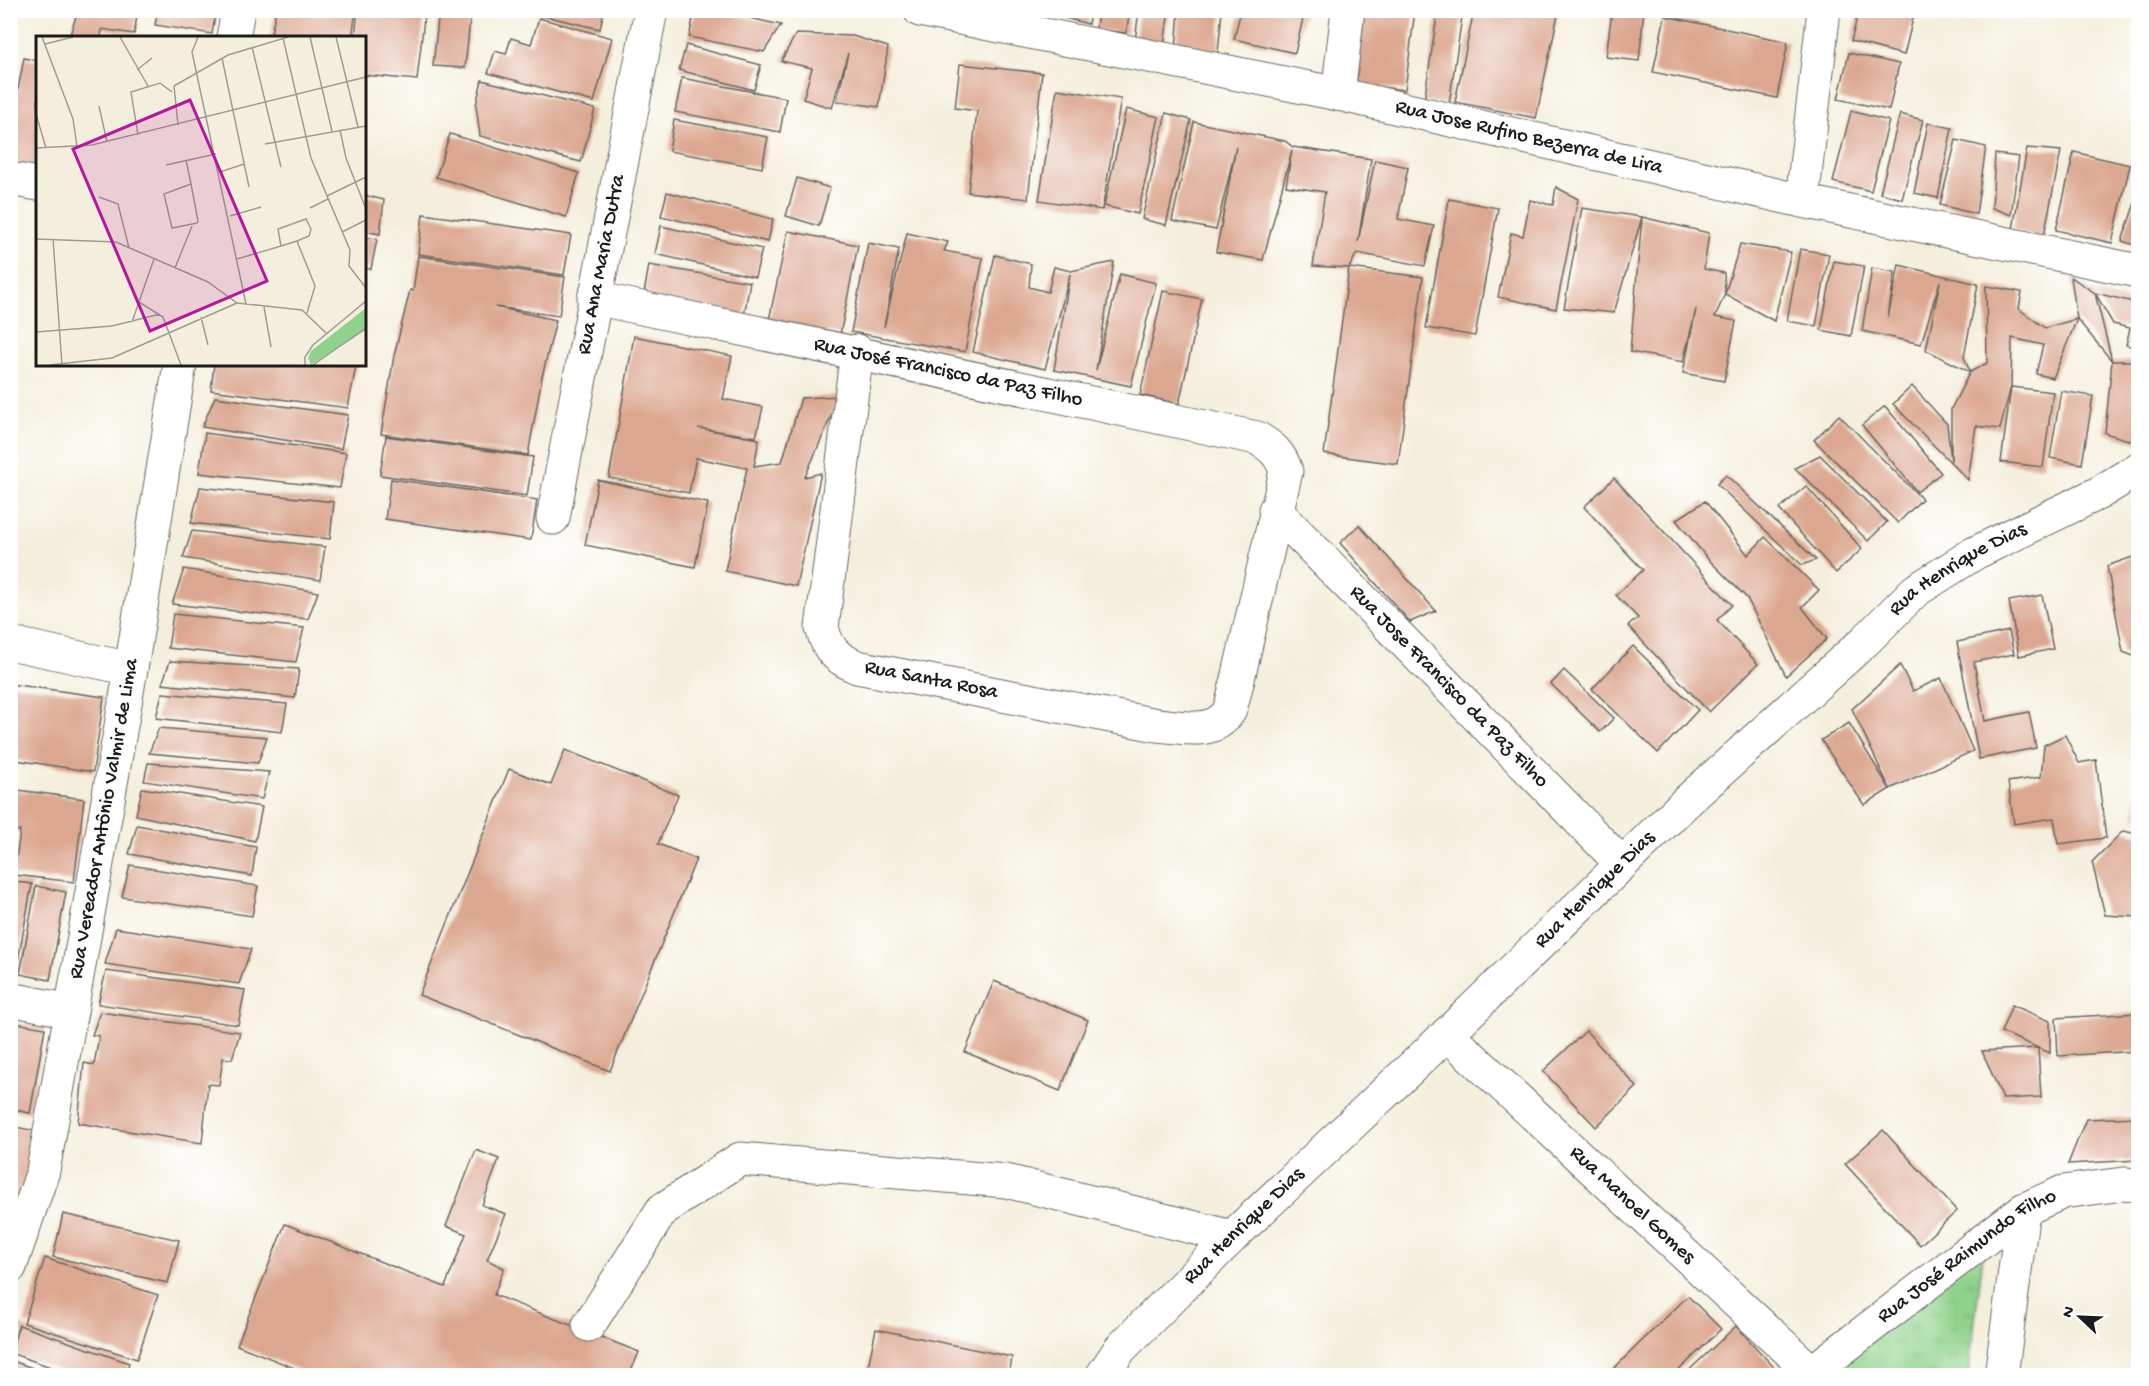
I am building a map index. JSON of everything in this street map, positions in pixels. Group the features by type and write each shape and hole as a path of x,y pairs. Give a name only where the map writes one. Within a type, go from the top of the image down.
{"street":[{"path":"234,36 238,10"},
{"name":"Rua Ana Maria Dutra","path":"553,519 651,10"},
{"name":"Rua Jose Rufino Bezerra de Lira","path":"920,10 1338,94 1802,201 2139,271"},
{"path":"1338,94 1348,10"},
{"path":"1802,201 1824,10"},
{"path":"10,179 36,184"},
{"name":"Rua José Francisco da Paz Filho","path":"594,298 857,351 1257,438 1274,448 1282,458 1286,471"},
{"name":"Rua Santa Rosa","path":"857,351 822,628 828,646 839,659 857,667 1157,725 1201,728 1218,724 1228,712 1237,683 1275,510 1286,471"},
{"name":"Rua Vereador Antônio Valmir de Lima","path":"10,1267 42,1171 131,669 180,366"},
{"name":"Rua Henrique Dias","path":"1102,1376 1120,1349 1232,1237 1448,1034 1686,802 1865,641 1915,591 1975,553 2099,493 2139,468"},
{"name":"Rua Jose Francisco da Paz Filho","path":"1275,510 1623,864"},
{"path":"10,643 131,669"},
{"path":"10,999 71,1011"},
{"name":"Rua Manoel Gomes","path":"1448,1034 1814,1374"},
{"path":"590,1325 662,1210 740,1159 1006,1181 1232,1237"},
{"name":"Rua José Raimundo Filho","path":"1814,1374 2023,1210 2063,1192 2139,1185"},
{"path":"2001,1376 2023,1210"}],"green space":[{"path":"1984,1248 1968,1375 1852,1375 1841,1365"}],"building":[{"path":"78,10 138,10 134,34 102,29 101,36 70,36"},
{"path":"158,10 216,10 212,34 155,25"},
{"path":"276,10 356,10 352,36 270,36"},
{"path":"358,10 425,10 417,80 366,75 366,36 355,36"},
{"path":"439,10 471,10 465,68 433,66"},
{"path":"519,10 604,10 600,29"},
{"path":"695,10 713,10 781,25 764,52 689,37"},
{"path":"1036,10 1091,10 1088,24"},
{"path":"1098,10 1130,10 1126,33 1096,29"},
{"path":"1139,10 1169,10 1164,45 1135,41"},
{"path":"1179,10 1222,10 1218,53 1176,50"},
{"path":"1241,10 1305,10 1295,53 1234,39"},
{"path":"1365,10 1415,10 1405,90 1356,84"},
{"path":"1438,10 1463,10 1449,104 1424,101"},
{"path":"1474,10 1559,10 1536,118 1455,102"},
{"path":"1612,10 1644,10 1639,61 1606,57"},
{"path":"1859,10 1915,10 1904,55 1851,41"},
{"path":"1665,16 1788,42 1777,98 1653,72"},
{"path":"539,18 612,38 594,102 488,73 495,51 506,54 511,38 531,44"},
{"path":"796,34 853,36 888,47 879,107 837,101 848,53 832,108 803,99 812,68 781,61"},
{"path":"686,45 761,65 754,90 679,70"},
{"path":"1849,53 1899,64 1889,110 1838,99"},
{"path":"24,58 36,61 36,166 34,174 10,170 10,132"},
{"path":"960,64 1042,73 1028,199 968,192 977,111 955,108"},
{"path":"682,78 786,98 780,132 675,112"},
{"path":"482,80 595,109 581,162 480,136 476,105"},
{"path":"1057,89 1121,99 1102,210 1039,200"},
{"path":"1126,109 1159,117 1138,214 1104,206"},
{"path":"1851,111 1889,121 1871,191 1833,182"},
{"path":"1166,113 1191,120 1166,225 1142,219"},
{"path":"1900,114 1923,120 1902,199 1880,193"},
{"path":"674,120 768,137 762,168 669,151"},
{"path":"1194,122 1285,141 1293,147 1371,159 1358,242 1375,160 1408,167 1398,219 1434,226 1425,266 1357,253 1349,268 1313,266 1325,192 1286,186 1292,150 1263,260 1216,252 1236,147 1216,230 1172,221"},
{"path":"1928,123 1952,128 1938,198 1914,193"},
{"path":"450,134 579,173 566,217 436,177"},
{"path":"1956,140 1986,147 1976,214 1940,205"},
{"path":"2027,148 2061,151 2043,240 2013,229"},
{"path":"2074,152 2130,165 2112,243 2056,230"},
{"path":"1995,154 2019,157 2011,215 1992,208"},
{"path":"797,178 830,188 819,226 786,216"},
{"path":"1556,187 1578,199 1556,309 1498,297 1511,233 1523,236 1530,200 1553,205"},
{"path":"667,192 773,219 768,242 661,216"},
{"path":"366,196 384,200 380,234 366,231"},
{"path":"1449,199 1498,208 1475,336 1426,328"},
{"path":"2136,200 2138,200 2138,246 2122,241"},
{"path":"1582,208 1642,217 1614,313 1564,308"},
{"path":"423,214 571,235 564,275 418,254"},
{"path":"1642,217 1709,233 1704,269 1724,273 1725,294 1715,317 1736,321 1724,381 1683,373 1696,309 1683,362 1630,352"},
{"path":"661,226 762,249 755,277 655,254"},
{"path":"788,231 858,245 840,335 769,320"},
{"path":"907,233 948,242 944,251 983,258 965,352 851,332 868,243 899,249 884,327"},
{"path":"366,237 377,239 371,269 366,268"},
{"path":"1740,244 1791,252 1774,321 1725,294"},
{"path":"1800,249 1829,254 1816,326 1787,321"},
{"path":"995,255 1031,264 1029,287 1048,292 1054,267 1071,271 1114,262 1096,370 1120,274 1156,283 1131,386 1054,370 1070,274 1045,369 973,352"},
{"path":"418,256 565,277 559,316 495,307 556,320 542,377 528,455 381,434 394,356 410,290 413,291"},
{"path":"1834,261 1864,266 1851,336 1821,330"},
{"path":"649,265 750,282 744,316 643,299"},
{"path":"1899,265 1978,284 1964,357 1970,372 1926,350 1940,281 1921,344 1862,331 1872,268 1895,272 1888,317"},
{"path":"1349,268 1423,277 1398,464 1324,454"},
{"path":"2071,277 2095,293 2112,361 2077,319"},
{"path":"1986,286 2022,292 2019,309 2045,328 2077,319 2053,378 2036,374 2043,345 2012,338 2011,387 2000,429 1976,426 1968,480 1893,404 1912,386 1947,424 1951,461 1951,409 1970,372 1987,363"},
{"path":"1163,291 1202,299 1179,404 1140,395"},
{"path":"2095,293 2138,303 2138,348 2126,345 2130,328 2113,324"},
{"path":"634,336 732,356 723,399 763,407 756,437 698,428 759,439 754,466 782,462 801,398 840,396 805,477 821,473 796,586 725,571 747,468 696,458 689,493 609,478"},
{"path":"2112,361 2138,361 2138,443 2105,433"},
{"path":"214,366 356,366 348,408 211,390"},
{"path":"2011,387 2053,392 2043,467 2001,462"},
{"path":"2061,391 2093,396 2082,464 2050,458"},
{"path":"215,397 348,415 341,449 202,427"},
{"path":"1885,406 1941,473 1917,492 1862,425"},
{"path":"1839,415 1922,499 1898,523 1814,440"},
{"path":"205,433 346,453 340,488 199,473"},
{"path":"386,436 533,457 527,496 380,475"},
{"path":"1820,455 1887,522 1868,541 1795,468"},
{"path":"1726,475 1816,560 1802,565 1717,484"},
{"path":"1614,478 1732,605 1717,620 1758,664 1709,712 1628,626 1638,618 1616,595 1643,570 1584,507"},
{"path":"391,479 537,500 531,540 385,519"},
{"path":"598,480 708,503 695,567 585,545"},
{"path":"1806,486 1862,549 1836,573 1779,509"},
{"path":"200,487 334,502 330,539 191,523"},
{"path":"1705,501 1748,555 1765,537 1819,590 1802,607 1827,639 1786,676 1747,598 1708,559 1676,520"},
{"path":"1359,525 1436,611 1410,622 1340,543"},
{"path":"192,531 325,547 320,580 183,558"},
{"path":"2138,555 2138,658 2123,652 2107,566"},
{"path":"184,569 318,592 308,619 172,604"},
{"path":"2042,595 2053,649 2019,656 2009,601"},
{"path":"173,614 304,628 296,662 168,648"},
{"path":"2009,631 2014,654 1974,662 1985,721 2029,712 2036,748 1979,759 1957,642"},
{"path":"1633,646 1698,710 1658,753 1592,689"},
{"path":"170,661 299,669 295,698 162,684"},
{"path":"1900,665 1913,691 1941,678 1973,751 1890,789 1852,709"},
{"path":"1564,670 1614,718 1600,732 1551,684"},
{"path":"10,684 104,697 93,772 10,759"},
{"path":"162,693 287,704 282,732 156,718"},
{"path":"1849,723 1890,789 1864,805 1821,740"},
{"path":"159,728 267,737 258,763 149,753"},
{"path":"2065,735 2079,763 2096,760 2106,838 2058,844 2054,818 2014,824 2008,782 2041,777 2044,745"},
{"path":"565,750 678,795 658,844 696,859 610,1071 419,995 509,769 551,785"},
{"path":"148,763 269,772 262,799 144,781"},
{"path":"142,788 262,807 255,841 136,815"},
{"path":"10,789 84,799 74,882 14,875 20,831 10,830"},
{"path":"2138,792 2138,819 2135,817"},
{"path":"137,825 256,847 252,876 129,854"},
{"path":"2123,831 2138,834 2138,917 2105,915 2092,862"},
{"path":"130,865 258,886 252,916 122,897"},
{"path":"10,881 32,884 16,972 10,971"},
{"path":"36,886 66,892 50,980 20,974"},
{"path":"116,928 251,949 239,984 105,964"},
{"path":"106,971 245,990 238,1025 98,1004"},
{"path":"994,981 1088,1020 1060,1091 965,1052"},
{"path":"2012,1005 2050,1021 2050,1053 2001,1032"},
{"path":"100,1012 240,1032 232,1059 223,1058 219,1085 208,1084 202,1143 78,1123 84,1063 94,1065 99,1036 92,1035"},
{"path":"2138,1013 2138,1051 2058,1056 2056,1018"},
{"path":"10,1022 45,1028 30,1113 10,1109"},
{"path":"1586,1031 1637,1087 1596,1127 1543,1071"},
{"path":"2038,1048 2041,1097 2003,1099 1982,1051"},
{"path":"2138,1117 2138,1160 2068,1164 2086,1119"},
{"path":"10,1126 36,1131 20,1211 10,1209"},
{"path":"1883,1130 1957,1211 1920,1245 1845,1164"},
{"path":"476,1150 499,1159 482,1205 506,1214 487,1260 504,1268 494,1295 639,1352 629,1376 314,1376 237,1345 285,1224 445,1287 466,1234 446,1226"},
{"path":"63,1214 179,1240 168,1283 53,1257"},
{"path":"45,1258 158,1295 137,1359 24,1323"},
{"path":"1688,1296 1721,1329 1673,1376 1606,1376"},
{"path":"19,1325 129,1363 125,1376 77,1376 10,1353"},
{"path":"1736,1326 1782,1376 1683,1376"},
{"path":"876,1329 1012,1357 1009,1376 866,1376"},
{"path":"10,1360 52,1375 52,1376 10,1376"}]}
